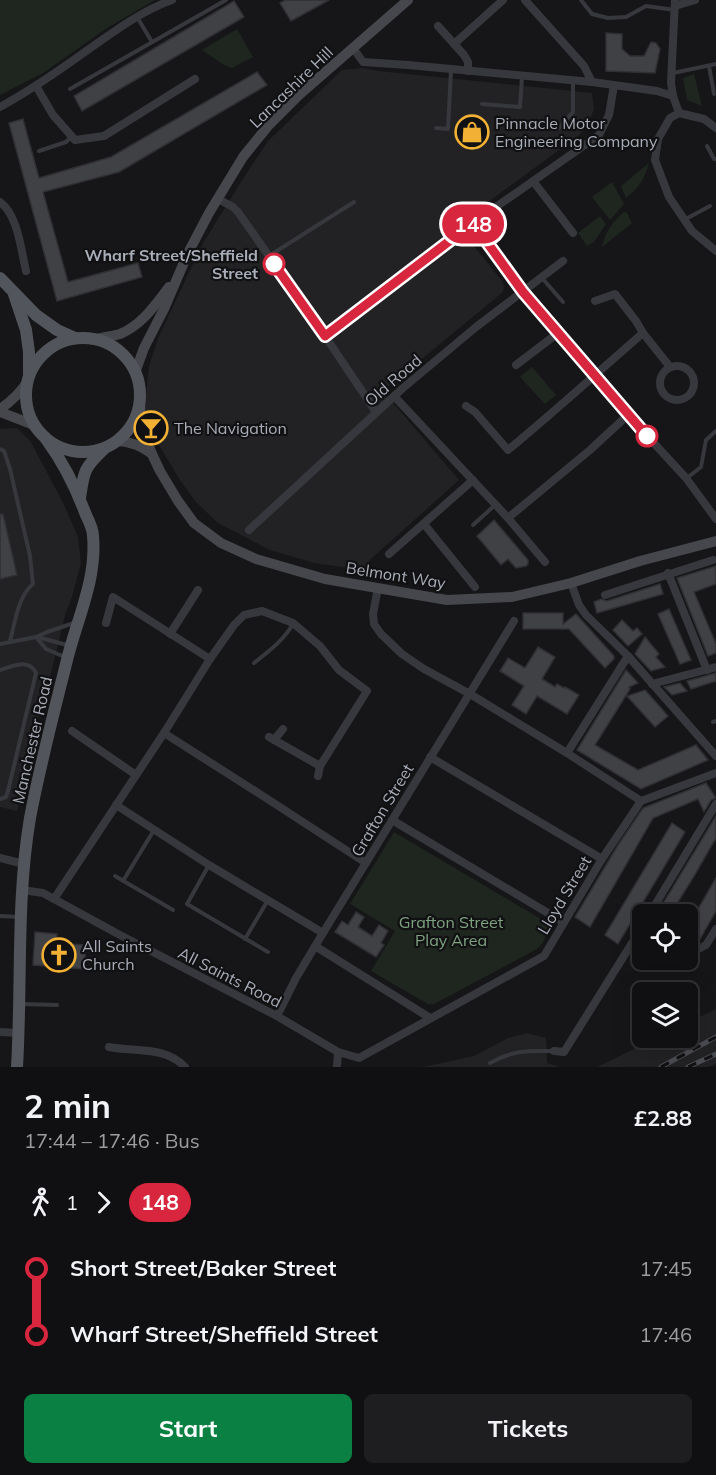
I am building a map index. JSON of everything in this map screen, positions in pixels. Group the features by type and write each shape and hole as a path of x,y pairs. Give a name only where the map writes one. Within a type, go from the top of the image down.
{"main road":[{"path":"0,278 36,315 57,330 75,338"},
{"path":"13,291 27,330 29,352 26,394 28,410 34,425 46,439 75,452 91,452 106,448"},
{"path":"28,379 35,363 46,351 60,342 75,338 97,339 113,345 126,356 136,370 141,390 140,405 128,432 92,460 84,472 80,498"},
{"name":"Manchester Road","path":"17,1067 22,890 30,819 69,653 92,572 93,537 80,498 46,439"}],"street":[{"path":"0,107 36,86 118,28 172,0"},
{"name":"Lancashire Hill","path":"136,370 189,252 243,157 268,126 299,95 408,0"},
{"path":"454,44 503,0"},
{"path":"525,0 584,66 592,82"},
{"path":"679,113 673,96 672,73 675,5 695,0"},
{"path":"438,26 468,62 468,71"},
{"path":"354,48 363,62 408,64 592,82 657,91 673,96"},
{"path":"36,86 53,115 75,140 104,136 195,79"},
{"path":"325,336 473,223 599,135 609,115 614,85"},
{"path":"716,128 704,119 679,113 670,118 658,139 655,160 669,197 684,220 692,231 716,251"},
{"path":"533,181 573,233"},
{"path":"218,199 238,212 376,412"},
{"path":"0,202 14,222 26,271"},
{"path":"473,223 523,292 628,415 686,478 716,519"},
{"name":"Old Road","path":"249,530 394,396 476,327 563,261"},
{"name":"Lancashire Hill","path":"97,339 119,334 136,326 180,275"},
{"path":"595,301 615,294 670,367"},
{"path":"516,365 558,333"},
{"path":"466,406 475,412 508,450 643,333"},
{"path":"682,366 693,376 692,391 687,397 674,400 662,392 660,378 663,372 670,367 682,366"},
{"path":"28,379 18,395 0,411 34,425"},
{"path":"394,396 508,518 544,562"},
{"name":"Belmont Way","path":"140,405 142,427 152,454 178,501 194,522 220,543 256,559 325,579 447,600 512,597 571,583 640,561 716,541"},
{"path":"508,518 590,450 628,415"},
{"path":"118,441 129,442 152,454"},
{"path":"389,554 473,480"},
{"path":"424,524 475,587"},
{"path":"604,595 713,560"},
{"path":"668,573 706,669"},
{"path":"571,583 586,615 628,656 716,756"},
{"path":"170,634 198,590"},
{"path":"106,622 114,593 170,634 210,659"},
{"path":"377,593 373,614 374,624 402,654 567,753 641,801 716,773"},
{"path":"54,899 164,734 210,659 244,615 262,611 293,623 320,646 339,670 369,688 320,766 318,776"},
{"name":"Grafton Street","path":"277,1016 315,946 514,621"},
{"path":"567,753 628,656"},
{"path":"652,684 716,667"},
{"path":"283,729 272,739 320,766"},
{"path":"72,732 136,775"},
{"path":"164,734 366,863"},
{"path":"430,757 602,859"},
{"name":"Lloyd Street","path":"359,1058 544,956 602,859 641,801"},
{"path":"656,904 716,804"},
{"path":"116,805 209,865 323,933"},
{"path":"392,820 563,922"},
{"path":"0,858 24,864"},
{"name":"All Saints Road","path":"22,890 38,892 54,899 277,1016 338,1052 359,1058"},
{"path":"698,949 706,945 716,929"},
{"path":"554,1051 564,1052 632,943"},
{"path":"315,946 430,1018"},
{"path":"0,1032 19,1033"},
{"path":"110,1047 161,1052 179,1061 185,1067"},
{"path":"337,1067 338,1052"}],"lane":[{"path":"70,89 226,0"},
{"path":"581,0 592,14 608,18 626,17 646,6 675,5"},
{"path":"646,6 647,0"},
{"path":"137,17 152,42"},
{"path":"672,73 716,64"},
{"path":"709,66 714,94"},
{"path":"436,128 448,129 452,69"},
{"path":"482,104 520,107 522,76"},
{"path":"559,129 573,112 573,80"},
{"path":"39,151 66,142 71,136"},
{"path":"706,146 716,159"},
{"path":"269,256 354,202"},
{"path":"684,220 710,206"},
{"path":"541,277 562,302"},
{"path":"686,478 701,467 706,440 716,431"},
{"path":"0,449 4,451 10,468 30,556 33,584 26,589 10,641"},
{"path":"473,525 496,505"},
{"path":"0,644 36,637 78,621"},
{"path":"254,663 277,645 293,623"},
{"path":"36,637 69,653"},
{"path":"36,637 46,649 69,653"},
{"path":"0,670 27,663 36,673 8,791 6,797 0,800"},
{"path":"123,881 154,829"},
{"path":"209,865 187,904 268,952"},
{"path":"115,876 173,910"},
{"path":"245,939 268,899"},
{"path":"0,916 21,916"},
{"path":"19,1004 57,1005"},
{"path":"490,1063 516,1052 554,1051"}],"shaded area":[{"path":"363,68 592,93 594,109 587,127 578,136 457,225 502,281 503,292 383,391 459,480 371,559 363,570 314,563 270,550 218,523 196,502 180,480 153,435 144,414 149,366 159,336 203,243 246,174 268,141 342,70"},
{"path":"17,428 31,442 64,505 78,537 81,563 66,612 41,714 34,722 27,757 28,767 17,811 0,807 0,429"},
{"path":"716,1009 716,1064 707,1067 597,1067 636,1048 698,1048 698,1018"},
{"path":"527,1033 546,1038 547,1063 560,1067 423,1067 474,1056 508,1038"}],"green space":[{"path":"0,0 155,0 107,28 43,73 0,95"},
{"path":"237,29 253,57 232,68 202,50"},
{"path":"694,74 702,106 687,100 683,78"},
{"path":"649,163 641,182 626,198 621,186"},
{"path":"612,182 624,204 610,220 592,197"},
{"path":"624,212 627,213 632,223 602,247 610,227"},
{"path":"600,216 606,224 594,242 587,246 578,233"},
{"path":"532,367 556,395 545,404 520,377"},
{"name":"Grafton Street Play Area","path":"394,832 546,922 547,933 542,943 537,949 434,1004 428,1004 371,971 395,931 350,904"}],"building":[{"path":"285,0 329,0 291,21 280,3"},
{"path":"234,1 244,17 82,111 74,96"},
{"path":"606,33 622,34 622,49 630,56 644,56 651,42 656,43 660,49 655,73 606,71"},
{"path":"257,72 267,85 119,172 43,192 68,282 138,263 142,277 57,301 9,123 23,119 39,178 111,157"},
{"path":"0,514 3,514 17,575 0,579"},
{"path":"494,520 528,560 526,566 516,568 508,559 501,565 477,536"},
{"path":"716,566 716,584 694,592 716,644 716,653 708,656 677,578"},
{"path":"660,584 663,594 597,613 594,602 601,599 607,601"},
{"path":"669,609 691,660 680,664 658,614"},
{"path":"523,613 563,613 563,624 576,614 614,656 614,659 605,668 569,629 523,629"},
{"path":"622,620 633,631 637,628 642,634 628,646 613,630"},
{"path":"645,637 659,654 656,657 665,667 651,671 635,654"},
{"path":"538,647 555,657 542,679 555,687 557,684 579,695 567,714 537,696 526,714 512,705 524,686 500,671 508,658 525,668"},
{"path":"626,670 638,683 629,687 630,689 595,745 638,770 696,745 708,760 641,789 577,750"},
{"path":"716,673 716,681 691,689 687,681"},
{"path":"680,683 687,691 672,695 664,687"},
{"path":"645,690 668,716 655,727 627,696"},
{"path":"706,783 716,798 711,800 704,812 698,799 653,818 590,927 575,917 643,808"},
{"path":"716,816 716,838 694,876 677,904 663,904"},
{"path":"672,823 685,832 642,904 632,904 632,921 618,944 605,935"},
{"path":"716,878 716,911 698,940 698,909"},
{"path":"356,912 364,917 358,927 372,936 379,925 388,931 381,943 384,945 376,957 335,932 342,921 348,925"},
{"name":"All Saints Church","path":"35,932 57,934 56,943 86,945 84,969 33,965"}],"railway":[{"path":"661,1067 716,1037"},
{"path":"688,1067 716,1054"}],"bus line":[{"name":"148","path":"274,264 325,336 473,223 523,292 647,436"}],"place":[{"name":"Pinnacle Motor Engineering Company","path":"472,132"},
{"name":"Wharf Street/Sheffield Street","path":"274,264"},
{"name":"The Navigation","path":"151,428"},
{"name":"All Saints Church","path":"59,955"}]}
